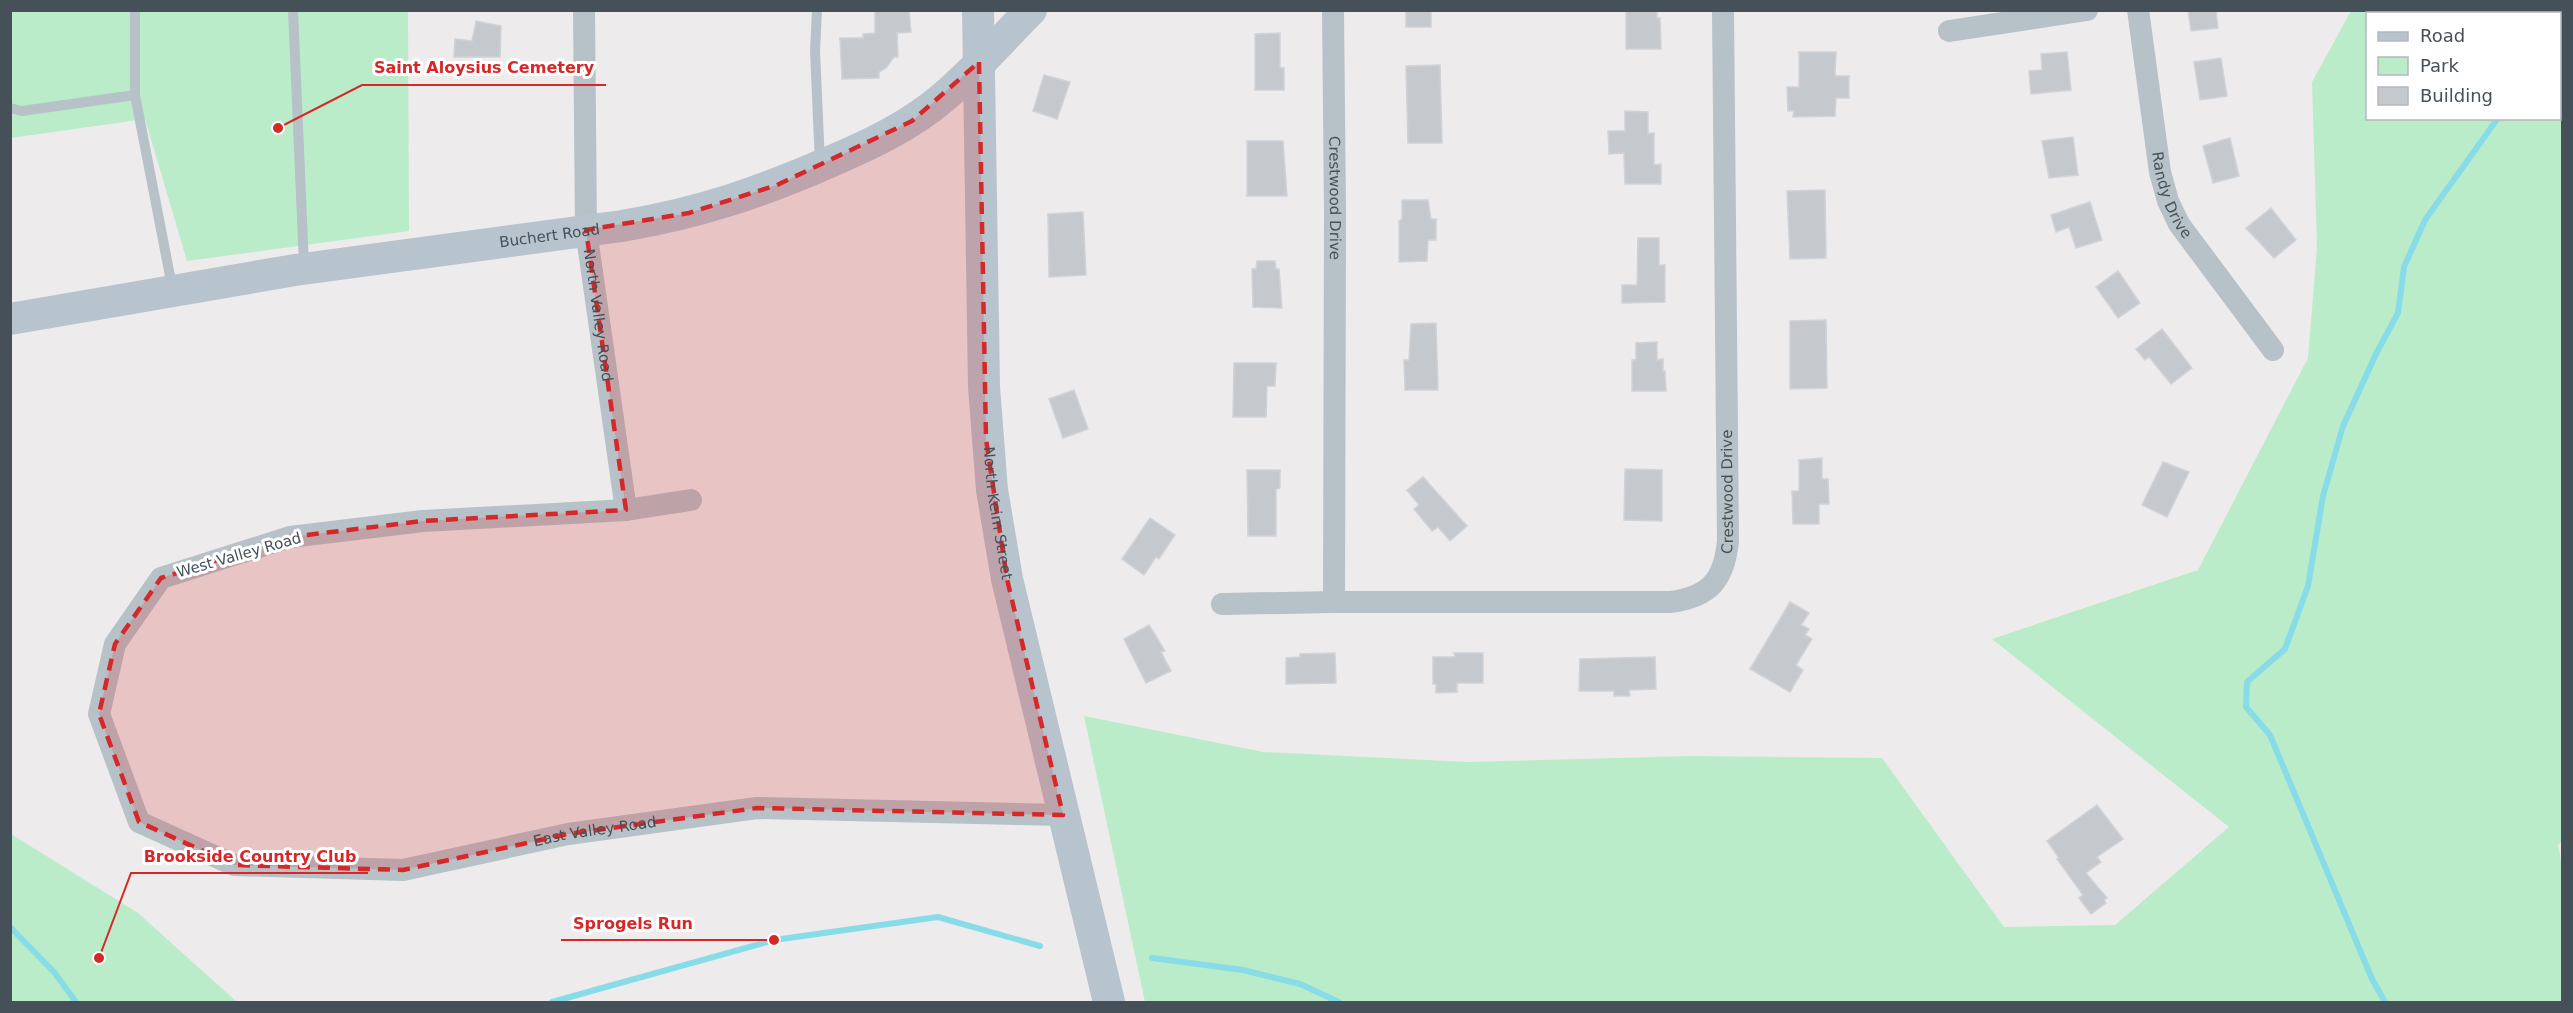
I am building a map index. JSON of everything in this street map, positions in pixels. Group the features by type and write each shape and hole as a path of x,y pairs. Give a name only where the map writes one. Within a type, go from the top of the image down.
{"street":[{"name":"North Valley Road","path":"584,10 586,230 626,510"},
{"name":"North Keim Street","path":"978,10 986,439 1007,579 1108,1002"},
{"name":"Buchert Road","path":"10,319 304,269 658,220 724,204 770,188 820,166 912,121 941,100 1031,10"},
{"name":"Crestwood Drive","path":"1333,10 1334,602"},
{"name":"Crestwood Drive","path":"1222,604 1670,602 1683,601 1703,593 1716,581 1725,564 1728,541 1723,10"},
{"path":"1949,31 2087,10"},
{"name":"Randy Drive","path":"2138,10 2160,172 2168,201 2179,224 2273,350"},
{"name":"West Valley Road","path":"139,822 99,714 115,644 161,578 290,537 423,521 626,510 691,500"},
{"name":"East Valley Road","path":"139,822 234,865 403,870 568,834 757,808 1063,815"}],"lane":[{"path":"135,10 135,95 170,276 176,291"},
{"path":"293,10 304,269"},
{"path":"817,10 815,51 820,166"},
{"path":"10,108 22,111 135,95"}],"highlighted area":[{"path":"979,62 986,439 1007,579 1063,815 757,808 568,834 403,870 234,865 139,822 99,714 115,644 161,578 290,537 423,521 626,510 586,230 689,213 777,185 912,121"}],"green space":[{"path":"10,11 408,11 409,231 187,261 145,119 11,138"},
{"path":"2351,11 2562,11 2562,841 2558,845 2562,866 2562,1002 1145,1002 1084,716 1263,752 1467,762 1692,756 1882,758 2004,927 2115,925 2229,827 1992,639 2198,570 2308,358 2317,247 2312,82"},
{"path":"11,834 138,913 237,1002 11,1002"}],"building":[{"path":"875,10 909,11 911,32 897,33 898,57 894,57 886,68 879,72 879,78 842,79 840,38 863,38 863,34 875,33"},
{"path":"1406,10 1431,10 1431,27 1406,27"},
{"path":"1626,10 1657,10 1657,18 1660,18 1661,49 1626,49"},
{"path":"2188,10 2216,10 2218,28 2191,31"},
{"path":"476,21 501,26 500,57 454,57 455,39 472,41"},
{"path":"1280,33 1280,68 1284,68 1284,90 1255,90 1255,34"},
{"path":"1799,52 1836,52 1835,76 1849,76 1849,98 1836,98 1835,116 1793,117 1794,111 1788,111 1787,87 1799,87"},
{"path":"2067,52 2071,90 2031,94 2029,71 2042,70 2041,54"},
{"path":"2221,58 2227,96 2200,100 2194,62"},
{"path":"1440,65 1442,143 1408,143 1406,66"},
{"path":"1044,75 1070,82 1057,119 1033,111"},
{"path":"1625,111 1648,112 1648,134 1654,133 1654,165 1661,164 1661,184 1625,184 1624,153 1609,154 1608,131 1625,131"},
{"path":"2073,137 2078,175 2049,178 2042,141"},
{"path":"2230,138 2239,176 2213,183 2203,146"},
{"path":"1247,141 1283,141 1287,196 1247,196"},
{"path":"1825,190 1826,258 1790,259 1787,191"},
{"path":"1402,200 1428,200 1431,219 1436,219 1436,240 1428,240 1427,261 1399,262 1399,221 1402,219"},
{"path":"2090,202 2102,240 2076,248 2069,227 2056,232 2051,215"},
{"path":"2271,208 2296,240 2274,258 2246,228"},
{"path":"1083,212 1086,275 1049,277 1048,214"},
{"path":"1638,238 1659,238 1659,265 1665,265 1665,302 1622,303 1622,285 1637,285"},
{"path":"1257,261 1275,261 1276,269 1279,269 1282,308 1253,307 1252,269 1256,269"},
{"path":"2118,271 2140,303 2118,318 2096,287"},
{"path":"1826,320 1827,388 1790,389 1790,321"},
{"path":"1436,323 1438,390 1405,390 1404,360 1409,360 1411,324"},
{"path":"2162,329 2192,368 2171,384 2149,357 2145,360 2136,349"},
{"path":"1657,342 1657,360 1663,359 1666,391 1632,391 1632,360 1636,360 1636,343"},
{"path":"1234,363 1276,363 1275,386 1267,386 1266,417 1233,417"},
{"path":"1074,390 1088,429 1063,438 1049,399"},
{"path":"1822,458 1822,479 1828,479 1829,504 1819,504 1819,524 1793,524 1792,491 1799,491 1799,460"},
{"path":"2163,462 2189,472 2167,517 2142,505"},
{"path":"1625,469 1662,470 1662,521 1624,520"},
{"path":"1247,470 1280,470 1280,488 1276,489 1276,536 1248,536"},
{"path":"1423,477 1467,526 1450,541 1438,527 1432,531 1414,509 1419,505 1407,490"},
{"path":"1150,518 1175,535 1159,559 1156,557 1144,575 1122,559"},
{"path":"1790,602 1809,613 1801,625 1809,629 1805,635 1812,639 1796,665 1803,670 1790,692 1750,669"},
{"path":"1149,625 1165,651 1161,652 1171,671 1146,683 1124,639"},
{"path":"1335,653 1336,683 1286,684 1286,658 1300,657 1300,654"},
{"path":"1454,653 1483,653 1483,683 1457,683 1457,692 1436,693 1436,684 1433,684 1433,657 1455,657"},
{"path":"1655,657 1656,689 1629,690 1630,696 1614,696 1614,691 1579,691 1580,659"},
{"path":"2097,805 2123,839 2097,857 2101,862 2086,873 2107,898 2104,900 2106,903 2091,914 2079,898 2083,895 2047,841"}],"waterway":[{"path":"2385,1002 2372,979 2270,735 2246,707 2247,682 2285,649 2308,586 2323,496 2343,426 2376,354 2398,313 2404,267 2425,220 2497,120"},
{"path":"552,1002 774,940 938,917 1040,946"},
{"path":"10,927 54,972 76,1002"},
{"path":"1152,958 1243,970 1300,984 1339,1002"}],"place":[{"name":"Saint Aloysius Cemetery","path":"278,128"},
{"name":"Sprogels Run","path":"774,940"},
{"name":"Brookside Country Club","path":"99,958"}]}
